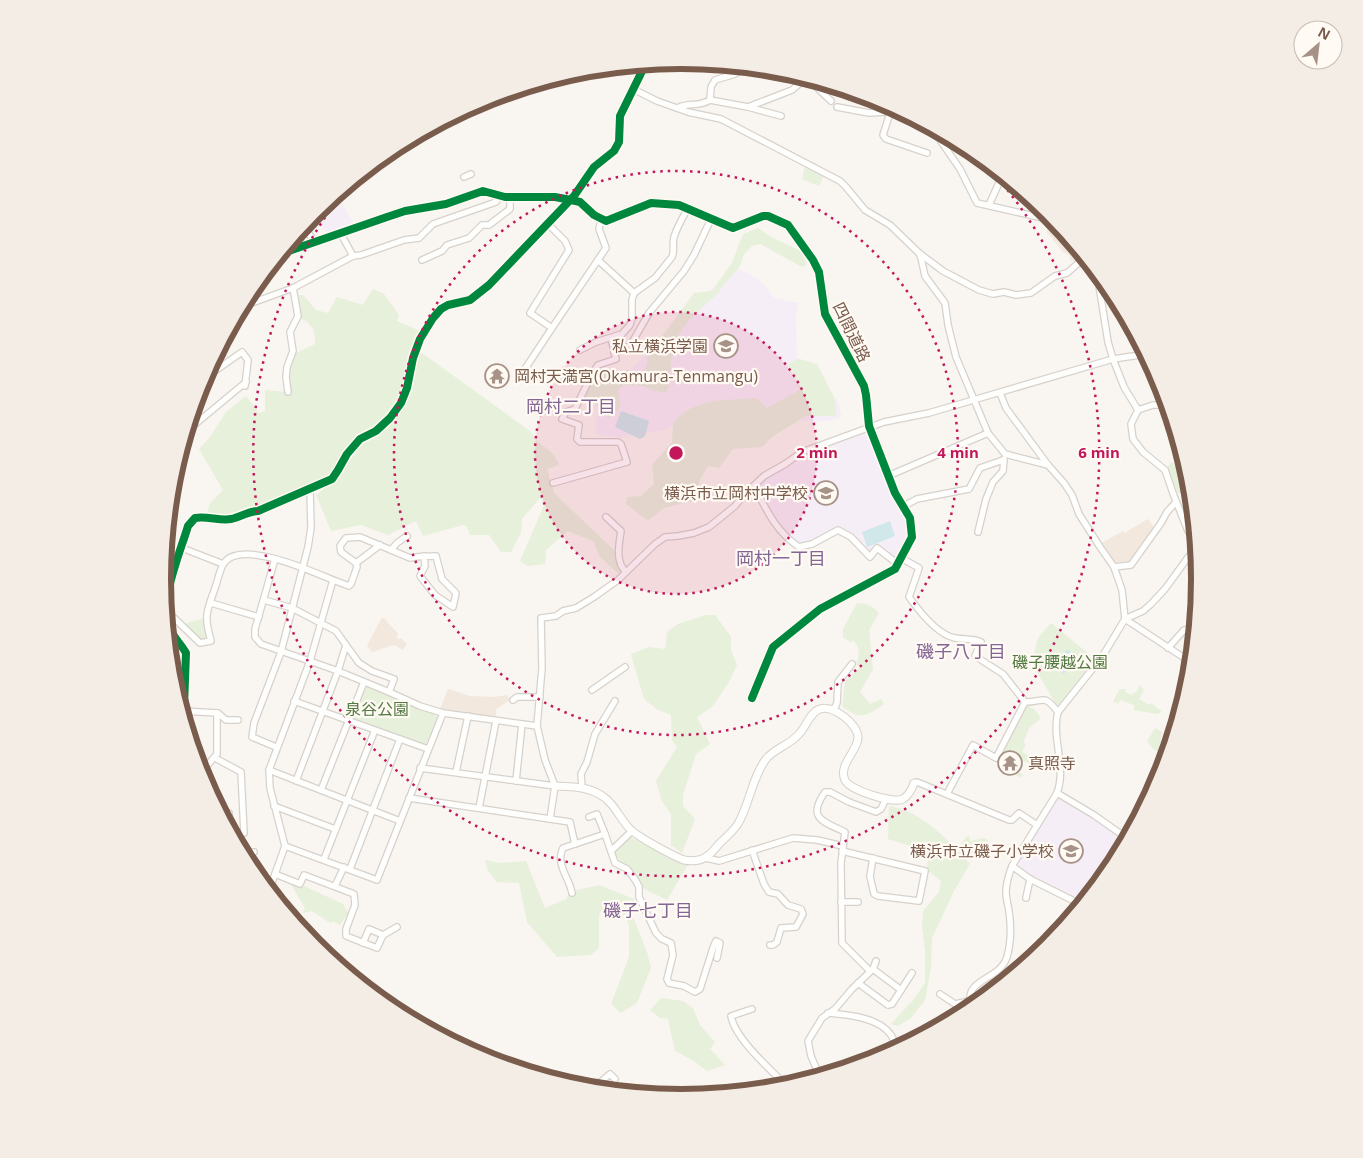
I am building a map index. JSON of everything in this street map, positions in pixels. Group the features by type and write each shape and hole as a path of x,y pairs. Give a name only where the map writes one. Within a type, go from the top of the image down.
{"street":[{"path":"171,577 188,526 195,518 233,518 262,509 332,479 354,446 360,440 376,431 390,418 401,403 407,388 413,358 424,332 433,318 441,309 448,305 470,300 480,293 571,200 594,167 618,146 619,119 641,71"},
{"path":"710,100 711,87 715,80 738,72"},
{"path":"748,107 792,90 800,83"},
{"path":"815,86 831,101"},
{"path":"633,89 657,101 688,112 721,119 840,182 846,186 865,210 890,224 919,253 943,271 979,290 993,294 1004,292 1016,296 1031,293 1055,276 1067,273 1082,263"},
{"path":"677,108 687,103 703,104 710,100 782,116"},
{"path":"837,107 869,113 889,113"},
{"path":"890,114 883,135 886,139 927,153"},
{"path":"939,138 960,169 977,203 1041,217"},
{"path":"464,177 471,174"},
{"path":"989,205 1000,181"},
{"path":"292,250 405,211 446,204 483,191 500,196 555,197 580,202 601,220 600,229 606,248 522,376"},
{"path":"253,303 293,288 353,256 404,240 419,238 433,224 496,202 500,196"},
{"path":"422,260 442,251 447,246 469,238 482,225 489,224 510,209 510,197"},
{"name":"四間道路","path":"601,220 606,221 651,203 672,204 688,208 733,228 755,218 768,216 785,222 792,228 818,268 825,314 864,386 869,426 895,493 912,523 912,537 900,560"},
{"path":"580,350 596,342 622,334 630,325 634,293 655,278 672,257 674,253 672,246 674,237 688,208"},
{"path":"614,352 630,346 649,312 684,271 694,255 711,219"},
{"path":"548,224 566,241 569,250 530,313 552,328"},
{"path":"308,232 315,242"},
{"path":"340,234 353,256"},
{"path":"919,253 925,276 945,304 956,357 976,400 988,433 1004,457 1003,471 993,482 986,499 978,532"},
{"path":"599,261 634,293"},
{"path":"1099,286 1112,359 1124,386 1138,410"},
{"path":"288,392 286,367 293,352 290,332 298,316 293,288"},
{"path":"553,483 627,462 621,444 618,442 580,442 577,439 579,425 562,419 566,412 575,409 577,406 598,365 616,359 611,338"},
{"path":"195,424 245,384 248,360 242,352 216,370"},
{"path":"550,818 555,786 545,760 537,726 540,697 541,618 556,616 563,611 576,608 594,597 626,572 665,537 686,534 708,527 735,506 764,476 802,452 869,426 976,400 1112,359 1140,355"},
{"path":"1000,393 1006,408 1068,489 1079,514 1114,567 1122,590 1125,619"},
{"path":"1161,405 1153,405 1138,410 1131,424 1131,432 1133,439 1143,452 1165,470 1189,532"},
{"path":"888,476 988,433"},
{"path":"904,506 917,499 969,489 980,468 1004,457 1048,465"},
{"path":"754,486 774,524 791,542 799,547 812,544 838,530 851,537 870,556 877,548 919,568 909,597 916,606 945,636 956,639 974,639 981,642 975,656 1003,674 1025,702"},
{"path":"276,748 252,737 254,723 281,652 308,547 311,528 310,489"},
{"path":"1114,567 1131,565 1162,523 1167,512 1176,502"},
{"path":"606,517 621,531 618,552 622,568 626,572"},
{"path":"391,550 407,536"},
{"path":"356,563 341,552 340,546 346,538 360,537 410,558 424,556 436,556 442,579 456,593 453,607 435,595 420,576 425,566 424,556"},
{"path":"356,563 380,545"},
{"path":"182,548 224,564"},
{"path":"969,1000 970,992 974,987 1001,967 1006,959 1010,938 1006,894 1008,877 1012,866 1057,793 1061,782 1055,721 1058,712 1102,657 1125,619 1143,611 1151,604 1165,589 1191,553"},
{"path":"173,616 200,643 211,641 207,613 224,564 230,558 249,554 275,559 302,567 349,586 357,567 356,563"},
{"path":"275,559 254,636 261,644 338,671 420,706 443,713 537,726"},
{"path":"752,698 773,647 820,609 855,589 888,574 895,569 900,560"},
{"path":"272,883 285,846 270,788 269,770 310,661 333,580"},
{"path":"264,600 292,608 336,631 359,663 372,671 394,679 389,692"},
{"path":"211,603 259,617"},
{"path":"1125,619 1185,659"},
{"path":"1168,648 1184,630 1189,630"},
{"path":"175,638 186,653 184,693"},
{"path":"296,781 346,645"},
{"path":"834,709 837,704 838,682 852,664"},
{"path":"592,690 625,667"},
{"path":"321,790 364,682"},
{"path":"513,700 518,697 540,697"},
{"path":"1025,702 1042,699 1049,701 1058,712"},
{"path":"294,701 428,749"},
{"path":"582,787 581,774 595,734 615,701"},
{"path":"947,794 973,745 996,758 1025,702"},
{"path":"420,768 555,786 582,787 606,799 632,831 682,859 697,861 706,858 738,824 751,788 765,761 800,734 815,711 827,707 834,709 856,728 858,739 843,773 845,780 851,787 886,799 898,800 903,799 914,783 917,782 1009,820 1014,819 1019,814 1037,825"},
{"path":"189,711 216,712 226,720 238,720"},
{"path":"207,766 215,758 218,751 216,712"},
{"path":"285,846 377,880 443,713"},
{"path":"456,772 468,716"},
{"path":"479,808 496,720"},
{"path":"516,781 522,724"},
{"path":"324,859 375,730"},
{"path":"335,886 347,868 400,739"},
{"path":"215,758 241,772 244,833"},
{"path":"269,770 400,821"},
{"path":"886,799 881,810 876,812 849,802 830,792 825,792 818,802 816,815 822,822 845,832 841,902 842,942 872,970 901,990"},
{"path":"1057,793 1122,835"},
{"path":"409,798 570,822 575,844"},
{"path":"274,806 335,829"},
{"path":"589,817 597,814 615,863 627,869 636,880 639,888 639,897 656,933 662,939 671,943 673,955 668,979 669,983 684,986 695,992 700,989 716,941 720,944 717,958"},
{"path":"611,851 632,831"},
{"path":"572,893 560,861 563,848 605,834"},
{"path":"706,858 718,861 793,838 817,840 873,858 925,871 918,901 874,894 870,876 873,858"},
{"path":"752,850 764,884 769,892 778,894 788,906 801,909 803,914 796,927 781,928 777,942 770,945"},
{"path":"1012,866 1030,879 1076,902"},
{"path":"275,874 300,884 304,875 354,894 355,905 346,929 346,936 377,948 383,935 397,927"},
{"path":"1026,898 1030,879"},
{"path":"841,902 858,902"},
{"path":"363,943 369,929 383,935"},
{"path":"817,1071 811,1056 808,1041 822,1018 872,970 876,961"},
{"path":"858,983 888,1005 892,1004 912,973"},
{"path":"940,994 955,1004 967,1001"},
{"path":"752,1009 731,1016 732,1023 755,1055 781,1079"},
{"path":"828,1014 853,1015 882,1026 892,1036 894,1042"},
{"path":"600,1082 610,1074 615,1079"}],"shaded area":[{"path":"340,200 354,225 328,234 318,221"},
{"path":"1048,225 1079,259 1075,262 1070,260 1069,255 1063,252 1047,232"},
{"name":"私立横浜学園","path":"733,267 750,274 763,283 774,298 799,303 796,316 797,358 811,362 821,394 837,399 842,417 828,421 782,420 701,410 664,430 621,438 595,434 599,399 663,339"},
{"name":"横浜市立岡村中学校","path":"865,431 876,459 879,458 895,499 906,512 910,522 909,536 898,558 895,559 878,546 872,551 868,550 854,537 840,529 799,546 777,525 756,487 768,475 803,454"},
{"path":"1148,519 1155,529 1130,563 1114,561 1102,543"},
{"path":"384,618 398,634 396,637 401,638 407,644 403,650 394,645 372,652 367,646 381,619"},
{"path":"448,689 470,696 494,697 507,695 510,700 496,709 496,716 493,717 451,712 440,709"},
{"name":"横浜市立磯子小学校","path":"1060,798 1092,817 1121,837 1106,862 1078,900 1031,875 1019,866 1018,862"}],"green space":[{"path":"805,165 824,175 819,186 802,179"},
{"path":"758,228 771,237 803,252 807,265 802,267 760,244 752,246 744,254 740,266 718,293 690,319 679,334 671,362 669,387 666,393 651,390 644,386 623,385 618,391 619,409 610,418 594,403 583,399 594,376 599,371 618,377 628,369 635,373 643,372 647,365 648,354 651,348 694,293 712,291 732,263 743,234"},
{"path":"373,289 384,294 399,315 397,321 420,331 415,348 530,431 537,441 553,454 559,465 547,469 554,493 615,551 621,570 619,574 600,557 593,541 568,531 546,550 545,564 528,566 520,561 545,503 540,498 522,519 521,533 511,552 501,552 489,535 470,535 467,527 463,525 423,536 416,521 388,535 361,525 331,531 316,495 324,489 322,484 232,514 207,514 210,503 223,490 199,449 210,437 226,412 246,396 259,413 265,411 265,390 287,392 287,372 292,355 315,344 312,328 308,322 300,318 298,295 303,295 316,310 328,313 337,297 363,305"},
{"path":"798,359 817,364 835,399 836,416 806,416 775,435 762,447 733,449 719,468 708,466 699,481 697,500 664,508 648,521 626,504 627,497 641,496 654,484 652,465 672,442 673,423 682,415 701,404 756,398 767,408 800,390 788,364"},
{"path":"1171,462 1179,466 1184,493 1178,493 1167,468"},
{"path":"857,603 869,605 879,613 869,630 873,669 860,692 870,704 881,699 884,704 872,712 863,715 858,715 842,706 845,681 860,668 856,664 859,652 856,644 854,641 850,642 843,637 843,629"},
{"path":"706,615 715,615 731,637 731,650 737,665 729,682 713,706 697,717 710,744 696,754 683,795 683,806 695,819 682,853 671,845 671,814 662,801 656,781 677,747 672,740 671,715 658,710 644,699 631,654 649,647 665,649 667,632 678,624"},
{"path":"205,618 209,639 201,641 184,624"},
{"name":"磯子腰越公園","path":"1051,623 1095,659 1057,706 1032,663 1038,638"},
{"path":"1140,685 1144,690 1139,699 1149,705 1151,703 1162,712 1157,714 1134,710 1134,705 1120,700 1118,704 1113,701 1120,689 1126,689 1125,692 1132,695 1134,692 1136,693"},
{"name":"泉谷公園","path":"367,686 435,714 437,718 424,746 351,718 364,687"},
{"path":"1027,705 1035,710 1041,718 1029,728 1023,743 1026,744 1022,752 1036,759 1033,765 1019,759 1014,769 1023,775 1021,778 1002,767 1006,759 1000,756"},
{"path":"1155,728 1162,732 1160,740 1165,742 1161,754 1153,749 1147,741"},
{"path":"889,806 901,809 923,820 943,836 970,864 954,891 932,938 931,968 925,1000 910,1019 897,1026 891,1024 914,999 925,983 923,911 939,892 941,881 927,870 928,857 912,851 912,847 888,839"},
{"path":"967,836 970,837 970,841 984,838 989,841 984,848 979,845 973,856 960,845"},
{"path":"630,837 688,865 667,900 642,888 638,877 615,853"},
{"path":"485,860 499,863 526,861 545,908 566,899 569,892 599,885 634,899 636,907 631,912 647,952 651,968 637,1003 621,1013 611,1004 629,957 629,925 624,916 618,911 601,911 599,915 599,948 591,955 557,957 527,922 519,883 497,882 488,871"},
{"path":"287,878 343,904 348,913 340,925 333,921 330,923 312,911 303,913 305,908"},
{"path":"661,998 683,1001 693,1008 700,1025 715,1042 710,1049 725,1065 707,1071 694,1061 675,1051 668,1019 660,1018 650,1010"}],"water":[{"path":"621,411 649,421 645,436 640,439 615,427"},
{"path":"890,521 895,536 867,547 862,532"},
{"path":"1067,649 1077,657 1064,674 1054,666"}],"cycle path":[{"path":"171,581 188,526 195,518 231,519 258,511 332,479 347,454 360,439 376,431 390,418 401,403 420,339 433,318 441,309 448,305 470,300 489,285 574,196 594,167 614,151 619,142 620,116 642,71"},
{"path":"292,250 405,211 446,204 483,191 505,197 555,197 580,202 594,215 606,221 651,203 679,205 733,228 763,216 768,216 788,225 813,260 819,272 825,314 864,386 869,426 895,493 910,518 912,537 895,569 820,609 773,647 752,698"},
{"path":"175,637 186,653 184,693"}],"place":[{"name":"私立横浜学園","path":"726,346"},
{"name":"岡村天満宮(Okamura-Tenmangu)","path":"497,376"},
{"name":"横浜市立岡村中学校","path":"826,493"},
{"name":"真照寺","path":"1010,763"},
{"name":"横浜市立磯子小学校","path":"1071,851"}],"district":[{"name":"岡村二丁目","path":"571,406"},
{"name":"岡村一丁目","path":"781,558"},
{"name":"磯子八丁目","path":"961,651"},
{"name":"磯子七丁目","path":"648,910"}]}
